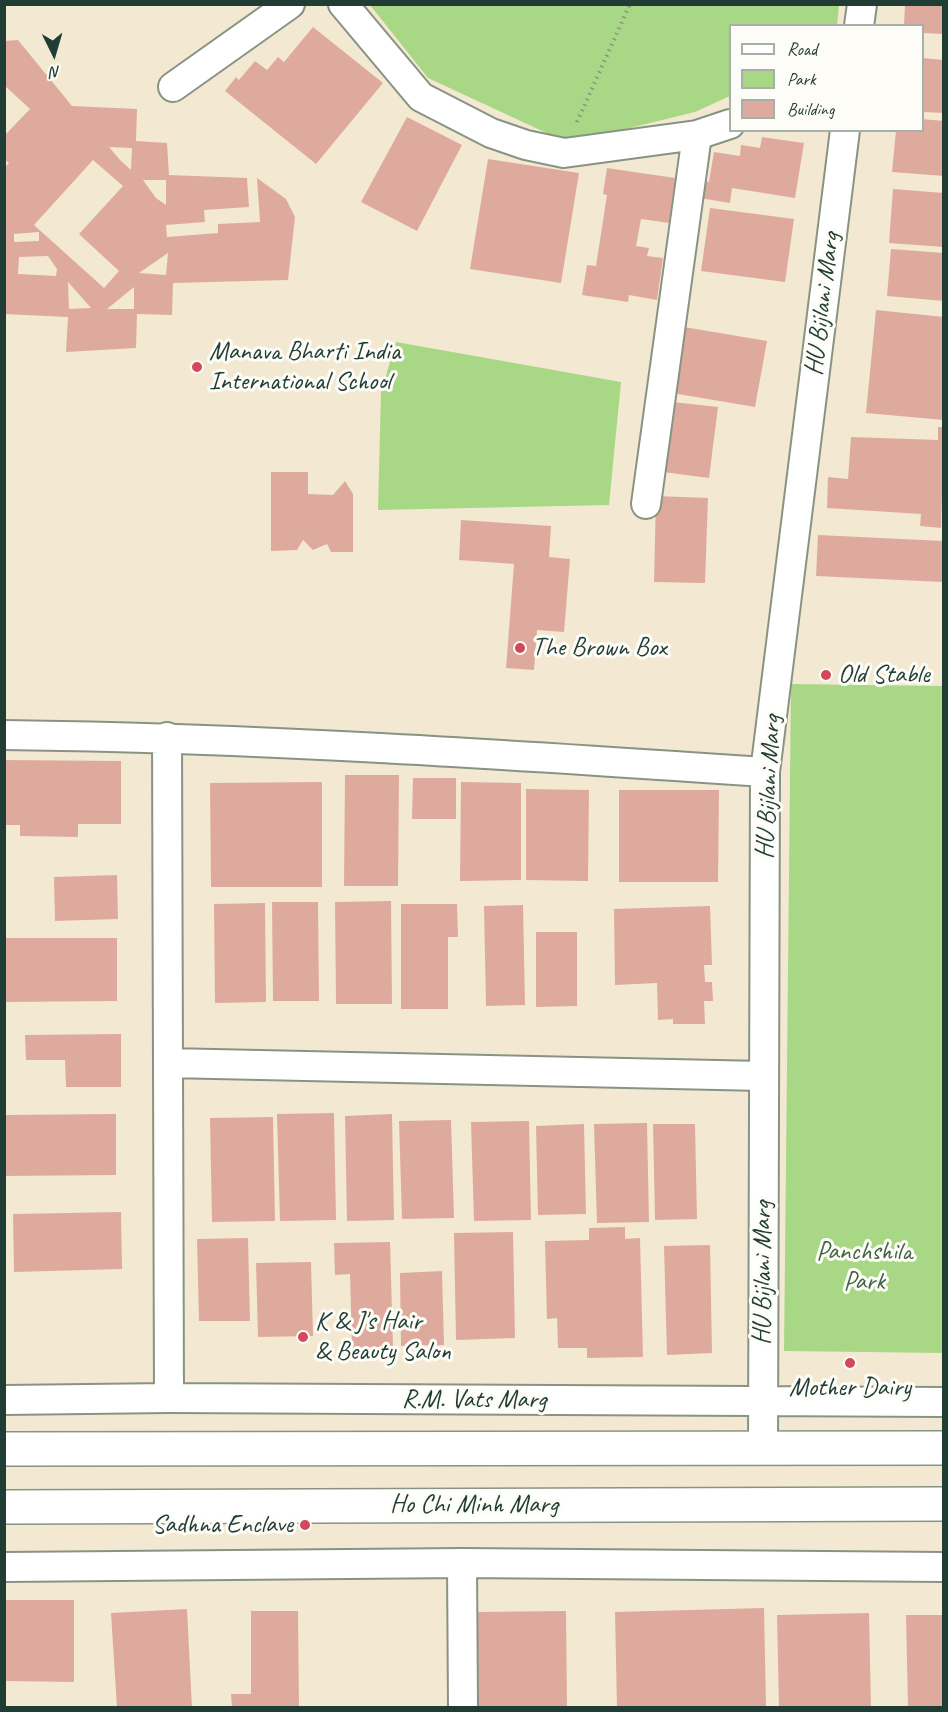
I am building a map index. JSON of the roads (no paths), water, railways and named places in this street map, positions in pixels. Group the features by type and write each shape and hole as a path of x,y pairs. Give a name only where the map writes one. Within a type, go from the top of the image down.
{"main road":[{"path":"4,1449 944,1448"},
{"name":"Ho Chi Minh Marg","path":"4,1507 944,1504"}],"street":[{"path":"173,87 290,4"},
{"path":"344,4 421,97 491,133 526,146 564,153 697,135 729,124"},
{"path":"859,24 862,4"},
{"name":"HU Bijlani Marg","path":"763,1448 765,772 845,132"},
{"path":"646,504 697,135"},
{"path":"4,735 167,737 508,754 765,772"},
{"path":"167,737 170,1398"},
{"path":"168,1064 763,1076"},
{"name":"R.M. Vats Marg","path":"4,1400 170,1398 944,1402"},
{"path":"462,1563 463,1707"},
{"path":"4,1567 462,1563 944,1566"}],"place":[{"name":"Manava Bharti India International School","path":"197,367"},
{"name":"The Brown Box","path":"520,648"},
{"name":"Old Stable","path":"826,675"},
{"name":"K & J's Hair & Beauty Salon","path":"303,1337"},
{"name":"Mother Dairy","path":"850,1363"},
{"name":"Sadhna Enclave","path":"305,1525"}],"park label":[{"name":"Panchshila Park","path":"864,1267"}]}
